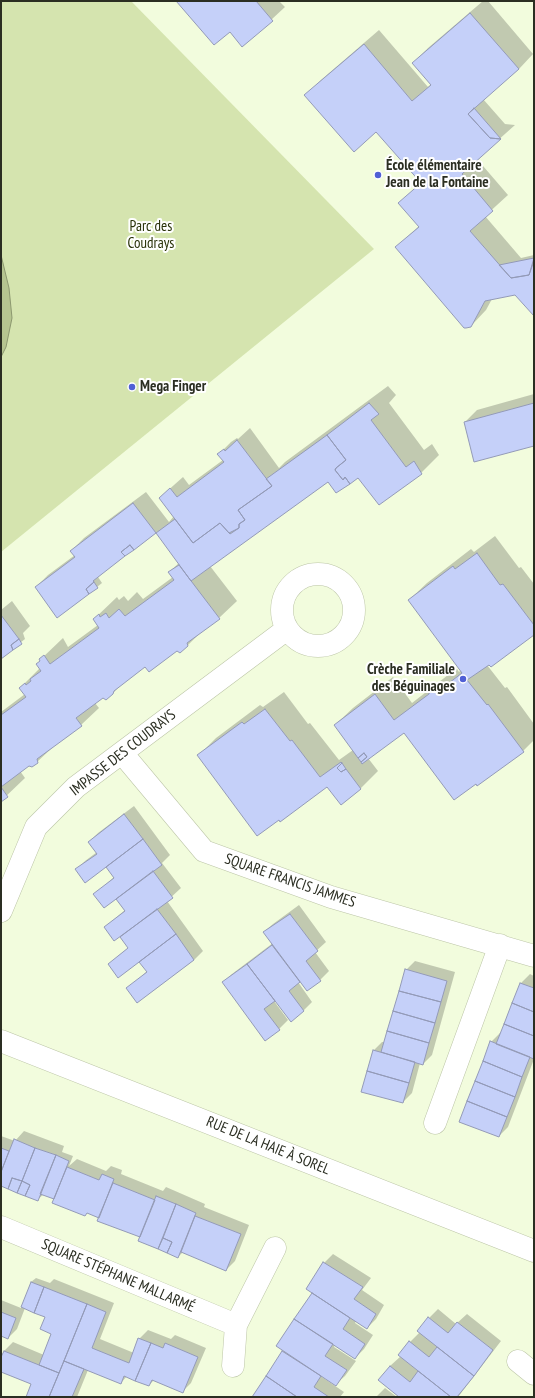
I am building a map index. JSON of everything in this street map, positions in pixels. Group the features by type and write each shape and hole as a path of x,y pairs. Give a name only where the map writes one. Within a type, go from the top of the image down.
{"street":[{"name":"IMPASSE DES COUDRAYS","path":"1,911 36,826 76,787 287,629"},
{"name":"SQUARE FRANCIS JAMMES","path":"122,753 204,851 331,896 534,956"},
{"path":"435,1123 500,946"},
{"name":"RUE DE LA HAIE À SOREL","path":"1,1041 534,1251"},
{"name":"SQUARE STÉPHANE MALLARMÉ","path":"1,1227 236,1325"},
{"path":"233,1366 236,1325 275,1248"}],"green space":[{"name":"Parc des Coudrays","path":"1,1 131,1 374,249 1,552"}],"shaded area":[{"path":"1,255 9,288 12,318 6,347 1,357"}],"building":[{"path":"176,1 256,1 273,21 242,47 230,32 214,45"},
{"path":"470,13 519,69 468,114 490,138 501,139 462,174 493,211 470,231 511,278 529,275 534,261 534,316 515,295 485,301 471,327 464,328 395,247 419,227 398,203 421,183 376,132 354,152 304,95 364,44 412,101 431,85 412,63"},
{"path":"474,108 501,139 490,138 468,114"},
{"path":"534,258 529,275 511,278 499,265"},
{"path":"369,403 379,414 371,420 406,467 414,461 422,474 379,505 358,478 350,484 345,477 343,480 335,470 346,460 327,435"},
{"path":"534,403 534,446 474,462 464,422"},
{"path":"327,435 346,460 335,470 343,480 345,477 350,484 336,493 328,482 191,581 156,533 175,519 193,543 220,523 230,534 239,528 239,524 245,520 238,510 272,486 266,479"},
{"path":"237,440 272,486 238,510 245,520 239,524 239,528 229,533 220,523 193,543 159,498 170,488 177,497 224,462 217,454 224,449 225,451"},
{"path":"133,503 156,533 134,550 130,545 121,552 125,556 93,581 94,582 86,589 89,594 57,618 35,587 75,557 70,551"},
{"path":"130,545 134,550 125,556 121,552"},
{"path":"477,553 500,585 503,584 534,625 534,635 491,667 489,665 467,680 487,705 488,704 524,752 477,786 476,784 454,800 404,733 362,764 361,762 367,757 364,753 358,758 334,725 375,694 394,720 429,693 439,687 441,689 462,673 408,600 453,566 455,569"},
{"path":"179,565 220,619 187,643 188,646 180,653 177,651 149,672 145,667 114,691 113,694 106,700 103,698 76,718 82,726 37,759 38,763 32,767 29,766 1,787 1,715 26,697 19,688 25,683 26,685 31,681 30,679 41,671 36,664 40,661 39,659 44,655 50,664 99,628 93,619 99,614 100,617 106,613 109,618 119,609 125,616 174,580 168,572"},
{"path":"94,582 98,588 89,594 86,589"},
{"path":"1,615 19,639 11,645 13,650 1,659"},
{"path":"19,639 22,644 13,650 11,645"},
{"path":"265,709 290,741 292,740 320,777 341,762 342,763 337,768 341,772 346,769 361,789 341,805 327,787 280,822 279,820 257,836 197,755 242,722 244,724"},
{"path":"364,753 367,757 361,762 358,758"},
{"path":"342,763 346,769 341,772 337,768"},
{"path":"1,787 8,797 1,802"},
{"path":"124,814 143,839 85,883 75,869 97,854 88,842"},
{"path":"143,839 162,865 104,908 93,894 114,878 106,867"},
{"path":"153,871 173,898 114,941 104,927 125,911 116,899"},
{"path":"157,909 176,934 118,978 108,964 128,948 120,937"},
{"path":"290,914 318,951 306,961 321,981 307,991 263,932"},
{"path":"176,934 194,960 137,1003 126,988 147,972 139,962"},
{"path":"272,945 300,982 289,991 304,1011 291,1022 247,964"},
{"path":"247,964 275,1001 264,1009 280,1030 265,1041 222,982"},
{"path":"405,969 447,981 441,1002 399,991"},
{"path":"520,983 534,988 534,1012 512,1003"},
{"path":"399,991 441,1002 435,1023 393,1011"},
{"path":"512,1003 534,1012 534,1036 504,1024"},
{"path":"393,1011 435,1023 429,1043 387,1031"},
{"path":"504,1024 534,1036 534,1059 496,1044"},
{"path":"387,1031 429,1043 423,1065 381,1052"},
{"path":"490,1041 530,1057 522,1077 483,1061"},
{"path":"373,1050 415,1062 409,1083 367,1071"},
{"path":"483,1061 522,1077 515,1097 475,1081"},
{"path":"367,1071 409,1083 403,1103 361,1092"},
{"path":"475,1081 515,1097 507,1117 467,1101"},
{"path":"467,1101 507,1117 499,1137 459,1122"},
{"path":"14,1139 35,1148 22,1181 12,1178 8,1189 1,1186 1,1172"},
{"path":"1,1148 9,1151 1,1172"},
{"path":"35,1148 56,1155 38,1201 25,1196 30,1185 22,1181"},
{"path":"56,1155 69,1161 54,1199 40,1194"},
{"path":"67,1167 99,1180 102,1174 114,1179 99,1218 87,1213 85,1216 52,1203"},
{"path":"12,1178 22,1181 17,1193 8,1189"},
{"path":"22,1181 30,1185 25,1196 17,1193"},
{"path":"113,1183 155,1200 140,1237 97,1221"},
{"path":"156,1196 176,1204 158,1249 138,1241"},
{"path":"176,1204 196,1213 178,1258 167,1253 172,1242 163,1238"},
{"path":"195,1216 241,1234 226,1271 181,1252"},
{"path":"163,1238 172,1242 167,1253 158,1249"},
{"path":"323,1262 363,1287 354,1299 376,1314 367,1329 306,1289"},
{"path":"31,1282 44,1287 34,1313 21,1307"},
{"path":"44,1287 87,1304 59,1373 39,1365 51,1334 40,1329 45,1317 34,1313"},
{"path":"312,1293 350,1318 343,1329 365,1344 355,1359 294,1319"},
{"path":"87,1304 106,1312 92,1348 129,1363 138,1338 151,1343 135,1381 124,1376 121,1384 64,1361"},
{"path":"1,1312 16,1318 8,1339 1,1336"},
{"path":"428,1317 448,1333 457,1322 493,1350 474,1376 417,1331"},
{"path":"294,1319 333,1344 325,1356 347,1370 336,1386 276,1346"},
{"path":"409,1341 429,1357 437,1347 474,1376 457,1397 451,1397 398,1355"},
{"path":"151,1343 163,1348 165,1343 198,1357 183,1393 152,1380 149,1386 135,1381"},
{"path":"4,1351 59,1373 49,1397 26,1397 31,1384 1,1372 1,1357"},
{"path":"282,1351 321,1376 314,1387 329,1397 297,1397 266,1376"},
{"path":"64,1361 84,1369 72,1397 49,1397"},
{"path":"390,1366 410,1382 418,1371 451,1397 399,1397 378,1380"},
{"path":"266,1376 297,1397 252,1397"}],"place":[{"name":"École élémentaire Jean de la Fontaine","path":"378,175"},
{"name":"Mega Finger","path":"132,387"},
{"name":"Crèche Familiale des Béguinages","path":"463,679"}]}
